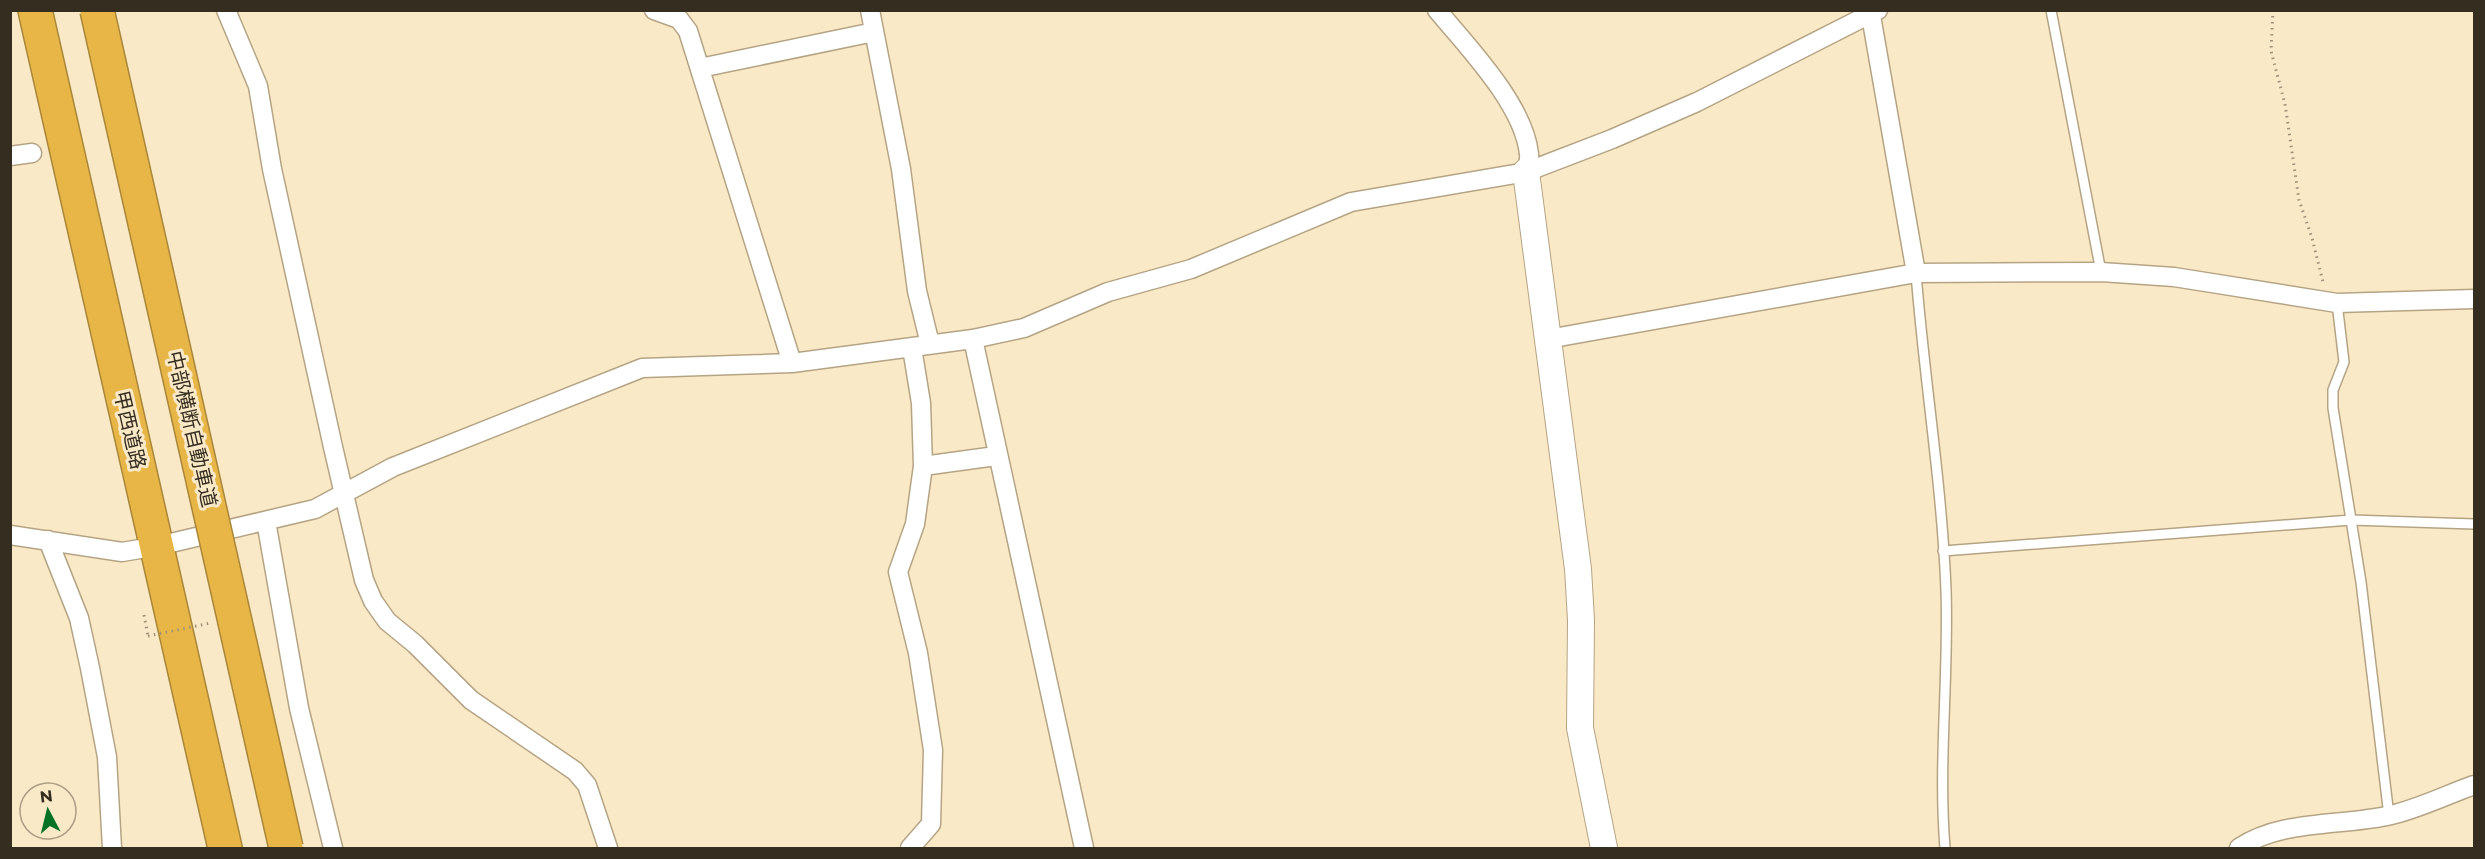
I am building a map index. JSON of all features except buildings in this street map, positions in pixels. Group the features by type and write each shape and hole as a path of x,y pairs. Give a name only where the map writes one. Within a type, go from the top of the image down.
{"highway":[{"name":"甲西道路","path":"36,10 225,849"},
{"name":"中部横断自動車道","path":"85,10 272,849"},
{"name":"中部横断自動車道","path":"97,10 286,849"},
{"path":"112,10 225,529 300,849"}],"street":[{"path":"226,10 258,86 272,169 364,580 373,601 387,621 415,644 471,700 575,771 587,785 608,849"},
{"path":"654,10 679,19 688,31 792,363"},
{"path":"870,10 901,169 918,291 921,346 923,466 915,524 898,572 918,654 933,750 931,824 910,849"},
{"path":"1437,10 1476,56 1515,109 1530,154 1526,172 1578,568 1581,620 1580,728 1604,849"},
{"path":"10,535 122,552 158,546 315,509 393,467 642,368 792,363 973,339 1024,328 1108,292 1191,269 1351,202 1526,172 1612,139 1697,102 1873,12 1916,273"},
{"path":"700,68 874,32"},
{"path":"10,156 32,153"},
{"path":"1548,339 1916,273 2101,272 2174,277 2332,302 2475,299"},
{"path":"973,339 996,456 1012,512 1084,849"},
{"path":"923,466 996,456"},
{"path":"266,521 299,708 333,849"},
{"path":"48,540 79,618 90,668 107,757 112,849"},
{"path":"2239,849 2251,840 2286,830 2389,816 2475,785"}],"lane":[{"path":"2051,10 2101,272"},
{"path":"1916,273 1942,551 1947,683 1941,792 1945,849"},
{"path":"2332,302 2344,362 2333,390 2333,408 2351,520 2389,816"},
{"path":"1942,551 2351,520 2475,524"}],"path":[{"path":"2273,10 2271,51 2285,104 2299,200 2332,302"},
{"path":"148,636 216,622"}]}
